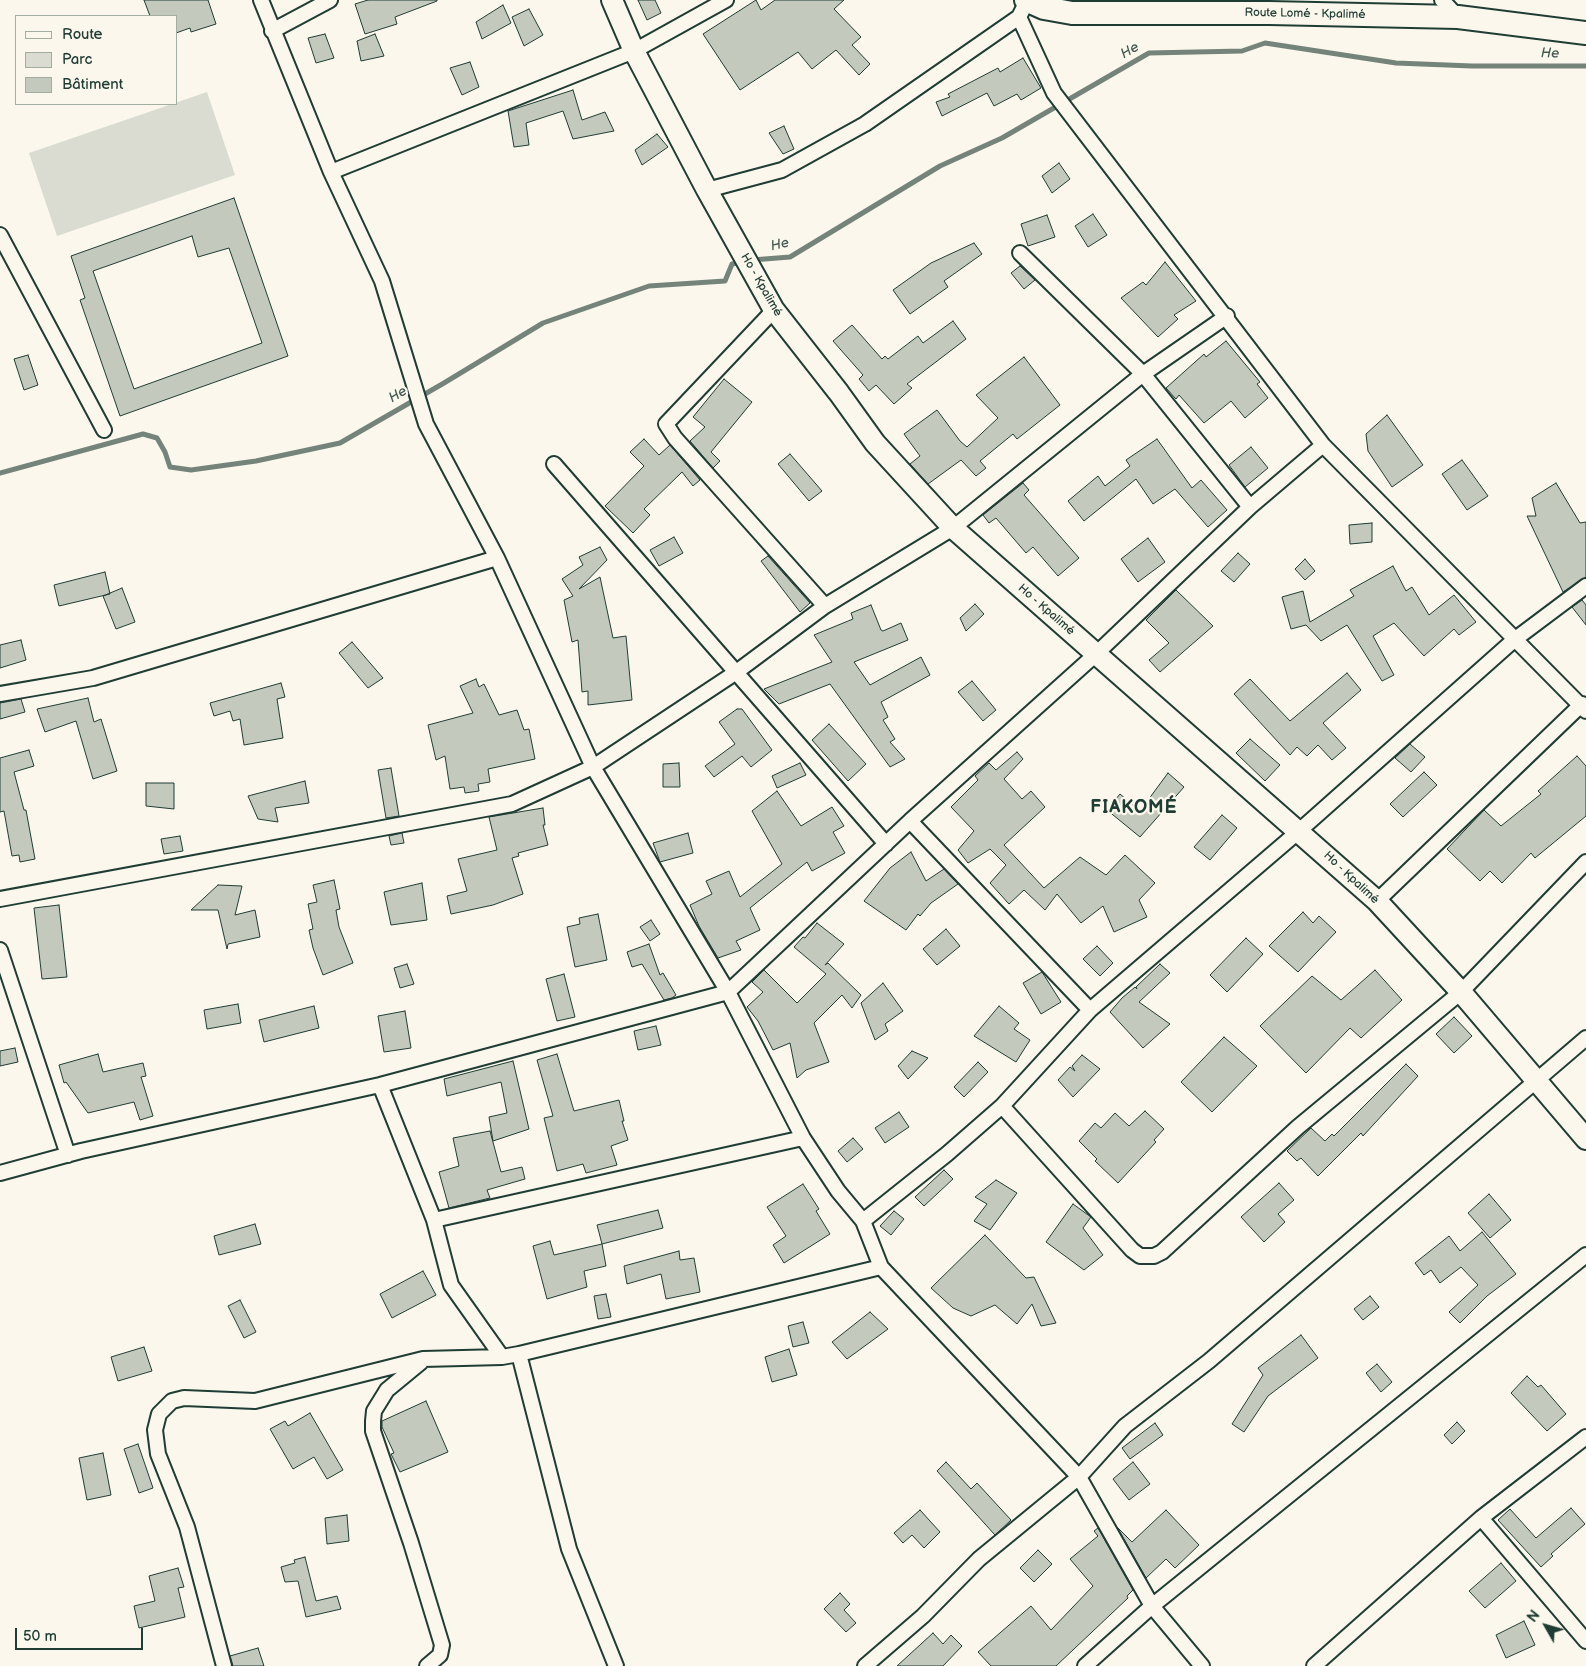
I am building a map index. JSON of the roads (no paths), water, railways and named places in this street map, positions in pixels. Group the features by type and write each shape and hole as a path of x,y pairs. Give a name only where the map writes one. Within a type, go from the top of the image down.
{"main road":[{"name":"Ho - Kpalimé","path":"612,0 634,51 706,190 774,310 839,393 875,443 953,528 1300,831 1377,901 1462,992 1586,1139"},
{"name":"Route Lomé - Kpalimé","path":"1024,6 1072,13 1260,13 1458,17 1586,33"}],"street":[{"path":"260,0 331,172 382,281 426,424 497,558 593,767 728,992 803,1138 838,1191 863,1221 881,1267 1079,1477 1152,1606 1202,1666"},
{"path":"272,31 330,0"},
{"path":"331,172 634,51 726,0"},
{"path":"1442,0 1458,17"},
{"path":"706,190 782,170 865,124 1024,6 1054,93 1323,445 1514,640 1584,708 1377,901"},
{"path":"0,235 104,430"},
{"path":"1020,253 1143,374 1250,507"},
{"path":"774,310 666,424 675,438 826,606"},
{"path":"0,900 512,804 593,767 735,672 826,606 953,528 1143,374 1226,316"},
{"path":"0,1173 68,1155 380,1085 728,992 886,844 1096,654 1250,507 1323,445"},
{"path":"554,464 886,844"},
{"path":"0,694 93,678 497,558"},
{"path":"863,1221 947,1154 1002,1106 1090,1010 1300,831 1514,640 1586,586"},
{"path":"910,822 1090,1010"},
{"path":"1002,1106 1132,1250 1140,1256 1154,1256 1162,1252 1298,1127 1462,992 1586,862"},
{"path":"0,950 68,1155"},
{"path":"865,1666 922,1616 979,1559 1079,1477 1126,1426 1209,1361 1586,1038"},
{"path":"380,1085 434,1220 450,1285 502,1357"},
{"path":"434,1220 803,1138"},
{"path":"1085,1666 1152,1606 1586,1255"},
{"path":"224,1666 187,1527 158,1454 155,1430 159,1414 172,1401 184,1398 255,1401 423,1360 502,1357 519,1354 881,1267"},
{"path":"519,1354 570,1549 616,1666"},
{"path":"423,1360 387,1390 374,1411 373,1431 411,1542 442,1645 440,1656 427,1666"},
{"path":"1314,1666 1481,1518 1586,1437"},
{"path":"1481,1518 1585,1639"}],"waterway":[{"name":"He","path":"752,260 790,257 940,166 1002,138 1149,53 1242,51 1265,43 1396,63 1472,66 1586,66"},
{"name":"He","path":"0,473 143,434 157,438 165,452 170,467 191,470 256,461 340,443 543,323 649,286 725,281 732,264 742,262"}],"district":[{"name":"FIAKOMÉ","path":"1134,808"}]}
